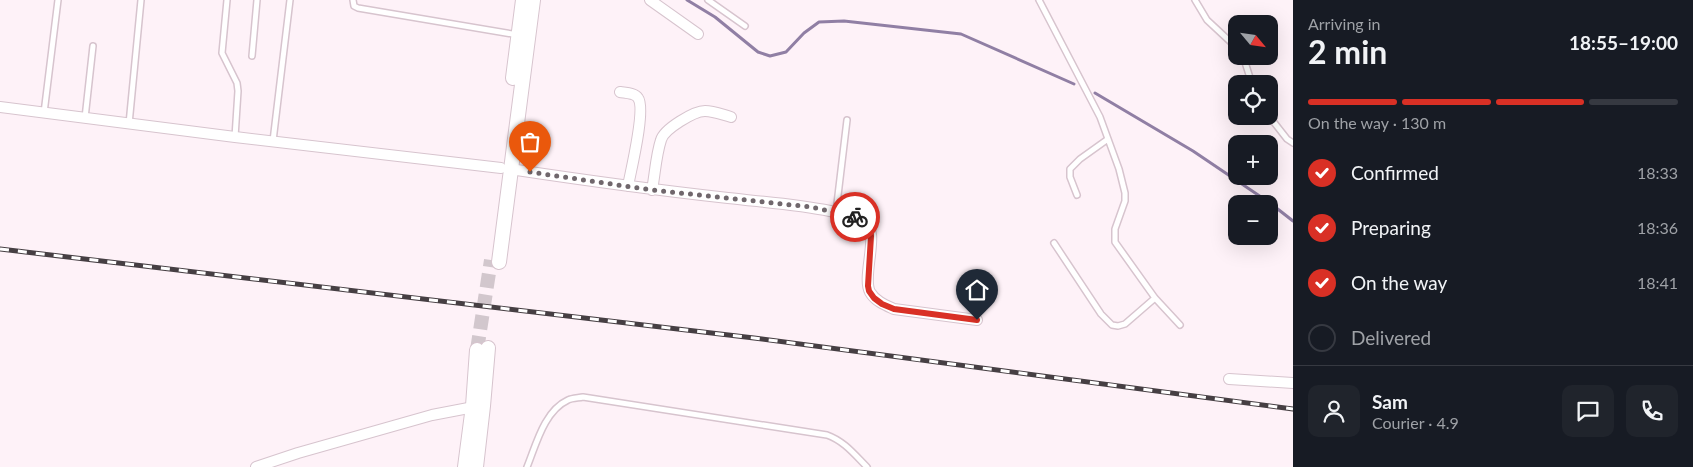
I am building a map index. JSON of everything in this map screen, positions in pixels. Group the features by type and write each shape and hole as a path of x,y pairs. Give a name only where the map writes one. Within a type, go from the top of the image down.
{"main road":[{"path":"495,261 523,0"},
{"path":"506,169 533,0"},
{"path":"476,467 482,349"},
{"path":"465,467 478,406"}],"street":[{"path":"650,0 698,34"},
{"path":"620,92 636,96 639,99 640,107 640,121 628,186"},
{"path":"0,107 272,142 506,169 652,190 811,207 836,212 864,220 870,227 868,286 874,298 894,309 977,320"},
{"path":"652,190 660,140 665,132 698,112 714,112 731,117"},
{"path":"1229,379 1293,383"},
{"path":"256,467 298,453 432,415 478,406"}],"lane":[{"path":"44,113 58,0"},
{"path":"129,124 141,0"},
{"path":"226,0 222,53 238,91 235,137"},
{"path":"252,56 257,0"},
{"path":"272,142 290,0"},
{"path":"353,0 354,6 358,8 518,35"},
{"path":"708,0 745,26"},
{"path":"1039,0 1100,117 1119,170 1125,193 1125,202 1115,229 1115,242 1155,298 1180,325"},
{"path":"1195,0 1207,20 1228,40"},
{"path":"85,118 93,46"},
{"path":"836,212 847,120"},
{"path":"1276,125 1287,139 1293,143"},
{"path":"1078,195 1070,177 1070,169 1080,159 1108,139"},
{"path":"1054,243 1100,314 1112,325 1125,324 1155,298"},
{"path":"526,467 543,428 556,408 568,400 583,397 826,435 838,439 845,444 867,467"}],"waterway":[{"path":"687,0 715,17 758,52 770,56 786,52 804,33 819,22 844,21 961,34 1074,84"},
{"path":"1095,93 1193,151 1270,203 1293,221"}],"tunnel":[{"path":"477,350 491,260"}],"railway":[{"path":"0,249 754,338 1293,409"}],"way so far":[{"path":"530,172 652,190 811,207 855,217"}],"route":[{"path":"855,217 864,220 870,227 868,286 874,298 894,309 977,320"}]}
